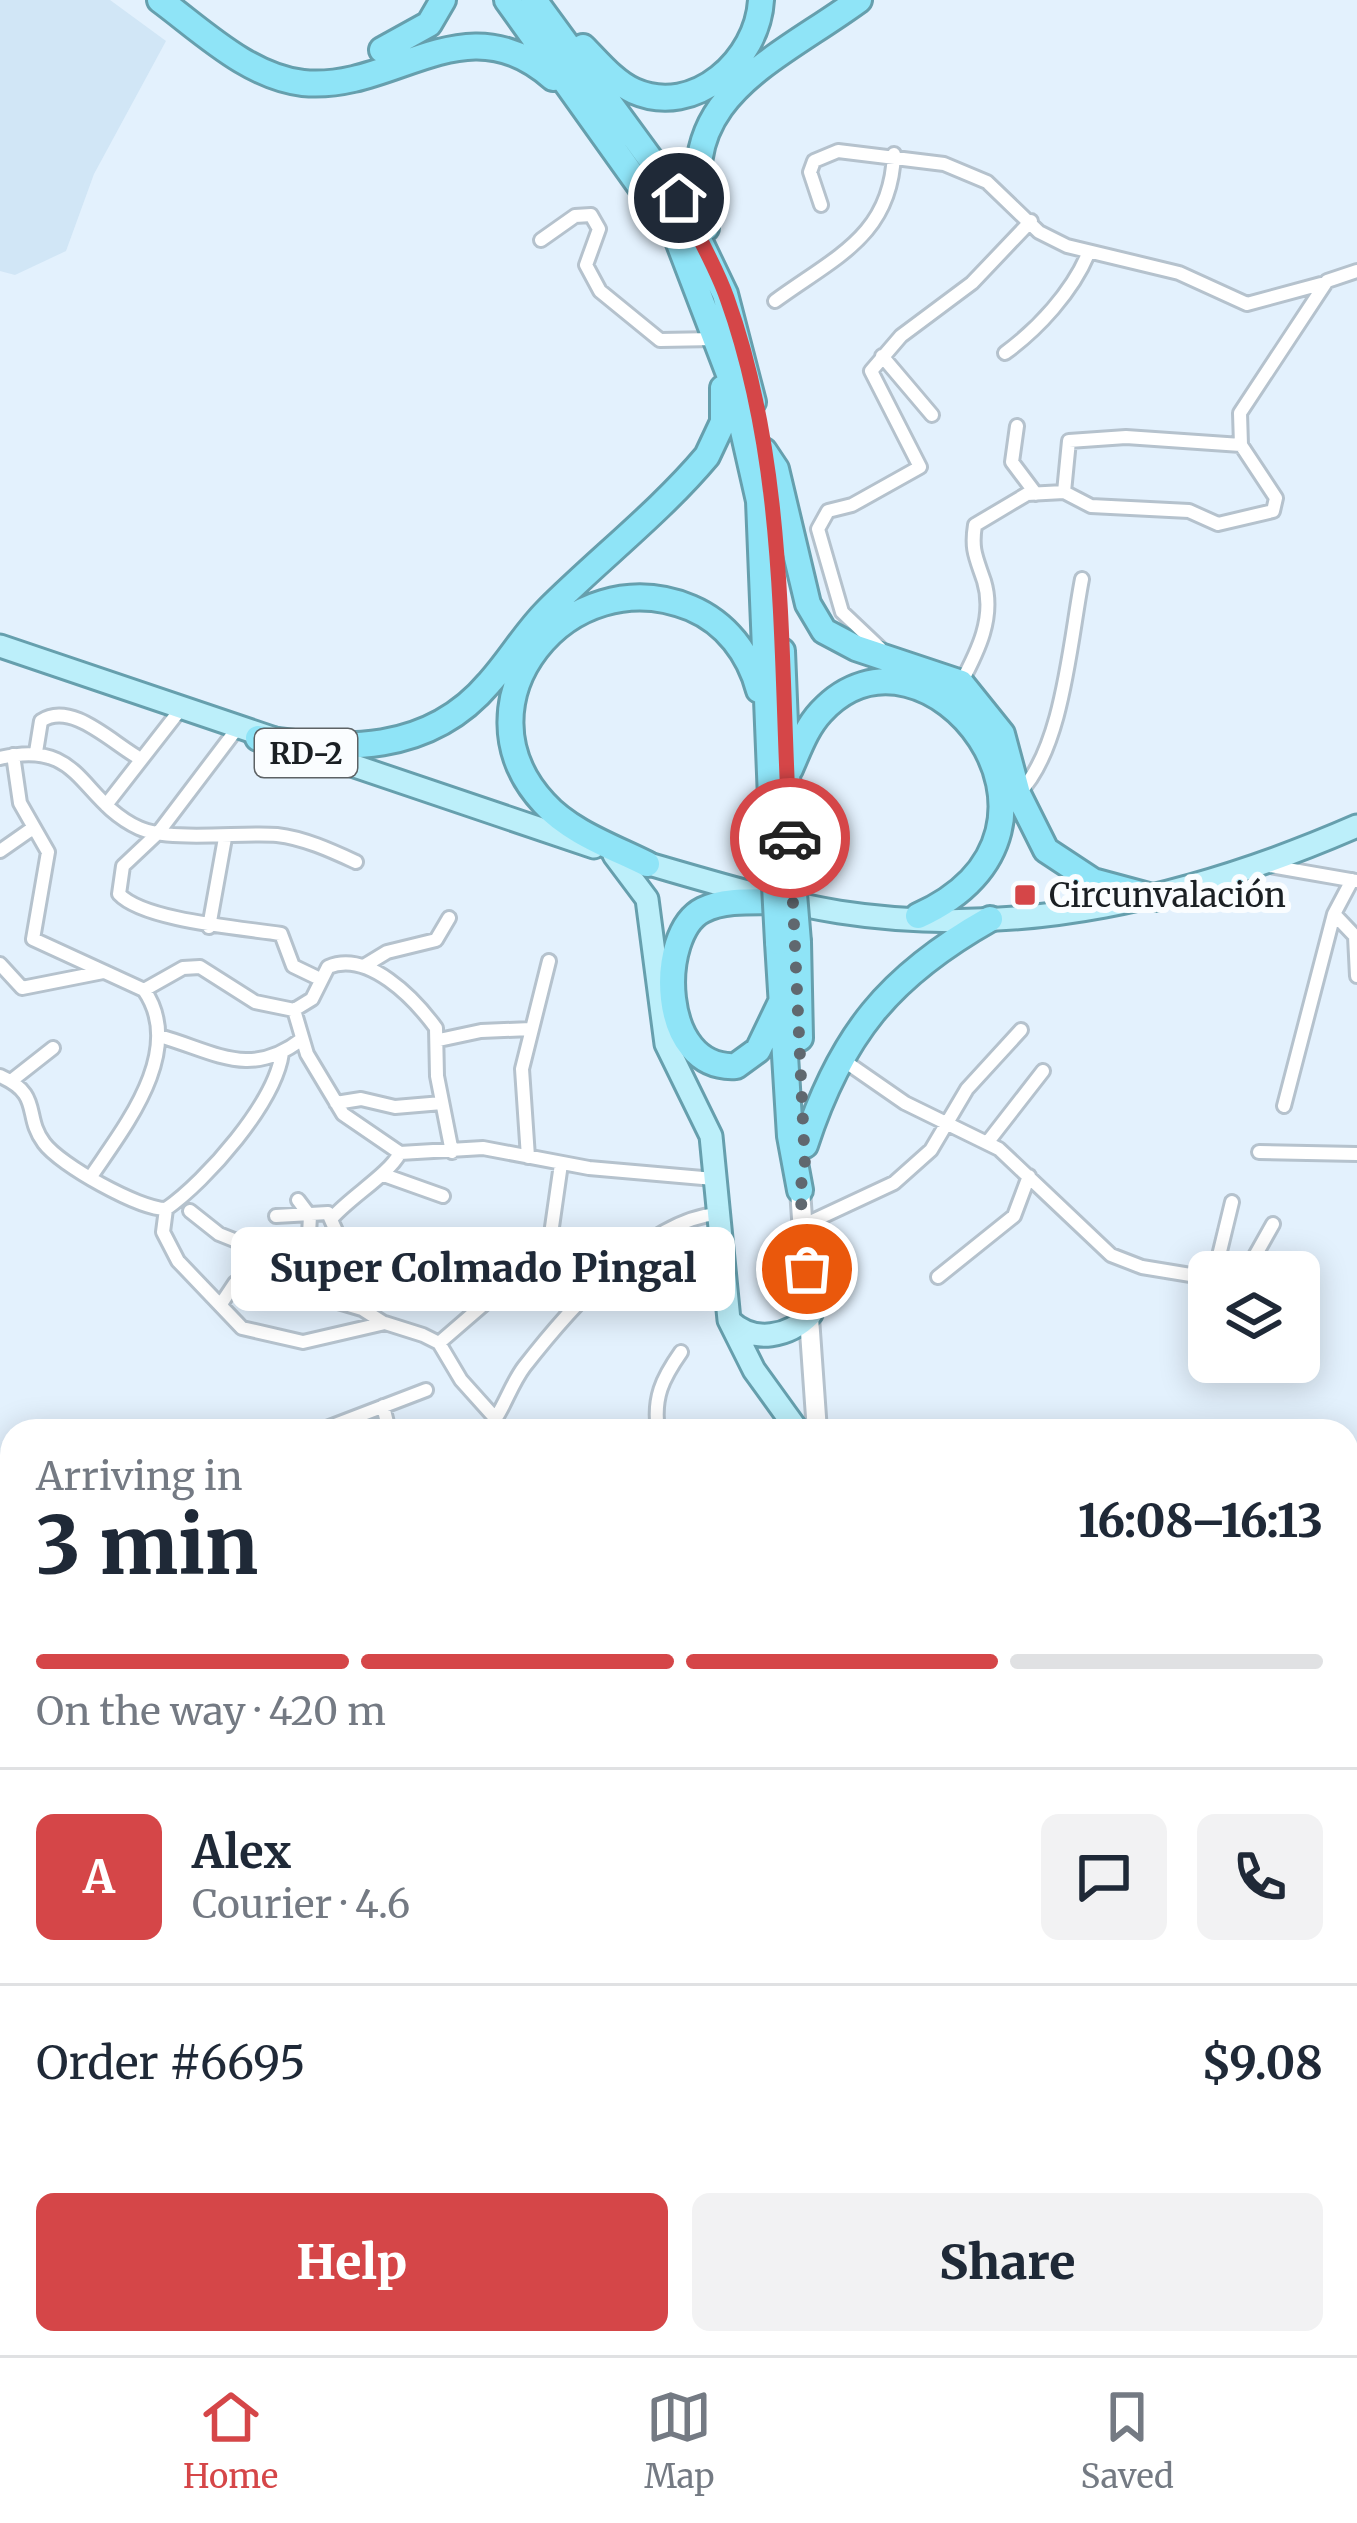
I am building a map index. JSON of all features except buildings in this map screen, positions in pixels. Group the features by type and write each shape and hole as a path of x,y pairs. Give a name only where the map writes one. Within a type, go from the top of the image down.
{"highway":[{"path":"160,0 243,60 298,82 350,79 460,41 504,46 542,67 606,133"},
{"path":"194,0 213,24 238,42 306,68 354,62 406,39 429,24 443,0"},
{"path":"507,0 677,238 732,382 759,501 805,1145 800,1190"},
{"path":"535,0 622,85 658,97 700,89 733,67 752,42 760,0"},
{"path":"535,0 679,198 725,293"},
{"path":"778,767 779,577 764,451 695,188 696,159 706,125 731,92 859,0"},
{"path":"247,734 320,748 373,746 425,731 470,703 544,614 707,456 725,403 715,339"},
{"path":"764,451 776,469 817,621 840,641 961,683 986,709 1001,734 1018,794 1040,841 1093,881 1156,898"},
{"path":"647,864 547,807 517,760 512,734 517,684 547,634 566,617 618,597 646,596 703,613 724,628 752,668 778,767"},
{"path":"778,767 830,703 852,690 876,684 923,689 946,699 971,721 1000,800 996,844 970,886 918,916"},
{"path":"782,1000 758,1050 736,1066 705,1063 688,1050 680,1035 674,963 681,931 704,909 786,901"},
{"path":"805,1145 840,1058 859,1026 904,976 990,919"},
{"path":"788,942 782,1000 793,1168 800,1190"}],"main road":[{"name":"RD-2","path":"0,646 247,734 614,854 846,913 990,919 1156,898 1267,866 1357,826"},
{"path":"614,854 639,886 654,918 666,1044 704,1113 729,1320 754,1370 789,1419"},
{"path":"800,1190 816,1419"},
{"path":"729,1320 741,1330 768,1335 789,1330 811,1314"}],"street":[{"path":"821,205 811,172 814,161 838,151 894,154 944,164 987,182 1039,232 1088,254 1179,273 1247,304 1282,298 1357,272"},
{"path":"775,301 878,220 893,191 894,154"},
{"path":"541,240 575,215 591,215 599,229 586,265 600,291 660,340 690,344 715,339"},
{"path":"898,662 842,612 818,529 828,511 874,494 920,466 871,371 882,356 972,283 1031,221"},
{"path":"1004,353 1025,339 1079,276 1088,254"},
{"path":"961,683 988,618 985,583 970,553 975,525 1036,494 1064,492 1091,506 1189,511 1218,524 1273,511 1276,498 1241,445 1240,413 1327,281"},
{"path":"882,356 932,415"},
{"path":"1017,426 1012,462 1036,494"},
{"path":"1064,492 1069,441 1126,437 1241,445"},
{"path":"1018,794 1033,779 1050,740 1082,579"},
{"path":"106,805 180,710"},
{"path":"36,752 41,721 64,714 141,760"},
{"path":"247,734 123,866 119,894 131,904 209,927 281,934 293,966 320,979"},
{"path":"92,1175 137,1108 159,1036 144,990 33,940 48,852 20,803 6,757 36,752 77,771 106,805 136,827 225,838 289,837 356,862"},
{"path":"0,851 33,828"},
{"path":"209,927 225,838"},
{"path":"1267,866 1354,880 1334,914 1284,1106"},
{"path":"1334,914 1355,935 1357,976"},
{"path":"364,966 387,952 436,940 449,918"},
{"path":"528,1157 530,1126 521,1083 549,961"},
{"path":"144,990 183,968 200,968 254,1002 294,1010 312,999 320,979 338,962 364,966 424,1012 439,1040 442,1103 452,1152"},
{"path":"0,964 22,988 104,972"},
{"path":"294,1010 302,1039 336,1103 358,1129 400,1153 483,1148 561,1164 714,1179"},
{"path":"439,1040 481,1031 531,1029"},
{"path":"804,1225 894,1183 931,1150 967,1089 1021,1030"},
{"path":"159,1036 239,1063 281,1052 302,1039"},
{"path":"53,1048 5,1079 29,1098 43,1142 132,1204 166,1209 195,1188 229,1146 275,1073 281,1052"},
{"path":"840,1058 944,1126 987,1143 1029,1176 1111,1255 1160,1271 1188,1273"},
{"path":"987,1143 1043,1071"},
{"path":"336,1103 361,1099 395,1107 442,1103"},
{"path":"1259,1152 1357,1154"},
{"path":"333,1216 364,1184 384,1175 400,1153"},
{"path":"439,1342 526,1274 542,1254 551,1234 561,1164"},
{"path":"384,1175 443,1196"},
{"path":"938,1277 1014,1216 1029,1176"},
{"path":"298,1200 310,1216 306,1290"},
{"path":"1219,1251 1232,1202"},
{"path":"166,1209 163,1232 178,1261 242,1328 286,1340 314,1340 385,1323"},
{"path":"190,1211 219,1234 259,1250 276,1279"},
{"path":"276,1216 318,1212 333,1216"},
{"path":"221,1304 235,1283 276,1279 439,1342 461,1380 496,1419 524,1367 624,1259 692,1218 717,1214"},
{"path":"333,1216 344,1249 378,1263"},
{"path":"1258,1251 1273,1224"},
{"path":"656,1419 661,1382 680,1352"},
{"path":"350,1419 426,1390"},
{"path":"383,1406 386,1419"}],"shaded area":[{"path":"0,0 110,0 166,41 94,174 66,251 15,275 0,271"}],"way so far":[{"path":"790,838 798,942 805,1166 800,1190 807,1269"}],"place":[{"name":"Circunvalación","path":"1025,895"},
{"name":"Super Colmado Pingal","path":"807,1269"}],"route":[{"path":"679,198 725,293 764,451 779,577 790,838"}]}
